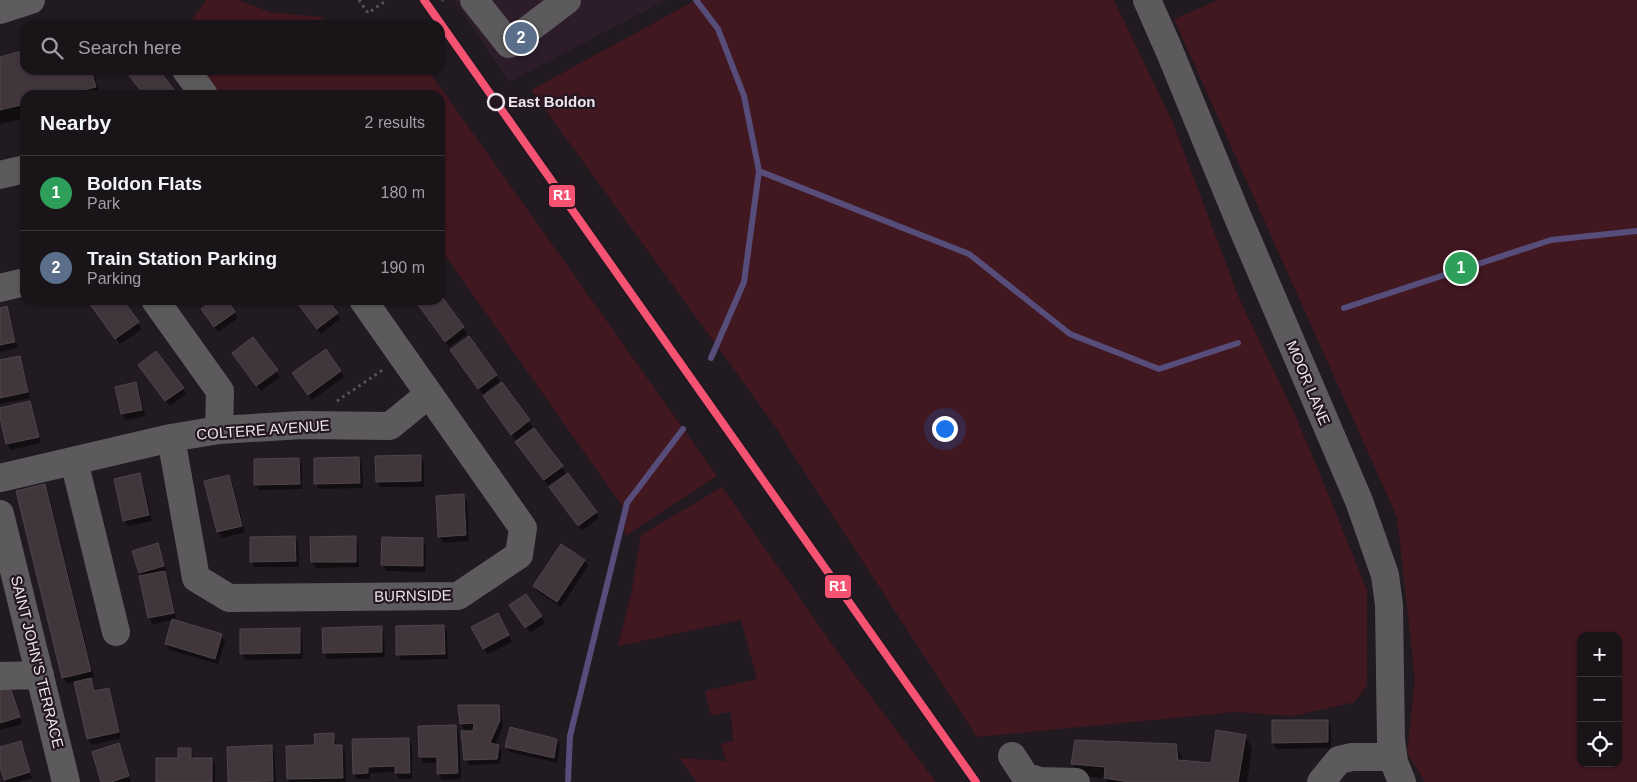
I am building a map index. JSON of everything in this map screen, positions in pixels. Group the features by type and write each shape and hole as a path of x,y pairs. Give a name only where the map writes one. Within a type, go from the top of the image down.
{"main road":[{"path":"0,10 32,0"}],"street":[{"path":"476,1 509,44 566,0"},
{"name":"MOOR LANE","path":"1147,0 1359,501 1376,547 1385,575 1389,605 1391,740 1393,757 1402,782"},
{"path":"190,75 200,90"},
{"path":"0,174 20,170"},
{"path":"0,288 20,283"},
{"path":"159,305 220,391 219,430"},
{"name":"BURNSIDE","path":"171,438 196,578 228,598 458,596 519,555 523,528 367,305"},
{"name":"COLTERE AVENUE","path":"0,478 171,438 219,430 302,425 390,426 429,394"},
{"path":"74,461 116,632"},
{"name":"SAINT JOHN'S TERRACE","path":"0,514 6,566 40,675 66,782"},
{"path":"0,676 40,675"},
{"path":"1012,756 1025,776 1040,781 1076,782"},
{"path":"1321,782 1339,760 1352,757 1393,757"}],"path":[{"path":"359,0 368,13 387,0"},
{"path":"333,404 403,356"}],"shaded area":[{"path":"206,0 238,0 270,12 321,17 324,20 192,20"},
{"path":"454,0 666,0 509,82"},
{"path":"696,0 1114,0 1173,123 1239,298 1296,417 1367,590 1367,685 1355,702 1293,716 1235,712 977,737 770,419 531,90"},
{"path":"1218,0 1637,0 1637,782 1425,782 1407,753 1415,679 1397,517 1174,19"},
{"path":"204,75 432,75 442,90 217,90"},
{"path":"445,94 717,476 625,536 623,507 445,255"},
{"path":"722,487 846,664 936,782 697,782 679,758 726,761 721,744 733,741 731,712 711,715 705,691 757,679 741,620 618,646 632,590 641,535"}],"building":[{"path":"20,51 20,75 92,75 96,87 84,90 20,90 20,105 0,110 0,57"},
{"path":"129,75 163,75 174,90 140,90"},
{"path":"445,301 464,327 445,342 418,305 445,305"},
{"path":"91,305 127,305 139,322 115,339"},
{"path":"206,305 230,305 235,312 214,327 201,309"},
{"path":"299,305 332,305 338,313 317,329"},
{"path":"7,306 15,342 0,345 0,308"},
{"path":"469,336 497,375 478,389 450,350"},
{"path":"253,337 278,370 256,386 232,353"},
{"path":"326,349 341,371 308,395 292,373"},
{"path":"156,351 184,388 165,401 138,365"},
{"path":"20,356 28,392 0,398 0,360"},
{"path":"136,382 142,410 121,414 115,387"},
{"path":"502,382 530,420 511,435 483,396"},
{"path":"30,401 39,437 6,444 0,418 0,408"},
{"path":"534,428 563,466 544,480 515,442"},
{"path":"421,455 421,481 376,482 375,456"},
{"path":"359,457 360,483 314,484 314,458"},
{"path":"299,458 300,484 254,485 254,459"},
{"path":"140,473 149,515 123,521 114,479"},
{"path":"568,473 597,512 578,526 549,487"},
{"path":"229,475 242,526 217,532 204,481"},
{"path":"45,484 91,671 62,678 16,491"},
{"path":"464,494 466,535 438,537 436,496"},
{"path":"295,536 296,561 250,562 250,537"},
{"path":"356,536 356,562 311,562 310,537"},
{"path":"382,537 423,538 423,566 381,565"},
{"path":"158,543 164,566 139,573 132,551"},
{"path":"561,544 585,560 557,602 533,586"},
{"path":"165,571 174,613 148,618 139,576"},
{"path":"526,594 542,616 525,628 509,605"},
{"path":"498,613 509,635 483,649 471,627"},
{"path":"172,619 222,634 215,659 165,644"},
{"path":"444,625 445,654 396,655 396,626"},
{"path":"382,626 382,652 323,653 322,628"},
{"path":"300,628 300,653 240,654 240,629"},
{"path":"91,678 94,691 109,688 119,732 87,739 74,682"},
{"path":"10,687 20,717 0,723 0,690"},
{"path":"458,705 499,705 500,720 490,743 499,745 497,759 464,760 461,731 473,731 474,723 460,724"},
{"path":"1272,720 1328,720 1328,742 1272,743"},
{"path":"456,725 458,773 437,774 437,757 419,757 418,726"},
{"path":"510,727 557,739 554,758 505,747"},
{"path":"1216,730 1246,735 1238,782 1129,782 1104,778 1105,767 1071,764 1075,740 1176,744 1178,760 1211,763"},
{"path":"334,733 334,745 342,745 343,778 287,779 286,746 315,745 314,734"},
{"path":"409,738 410,773 395,773 395,766 368,767 368,773 353,774 352,739"},
{"path":"21,741 30,772 4,780 0,767 0,747"},
{"path":"119,743 129,776 111,782 101,782 92,752"},
{"path":"272,745 273,781 228,782 227,747"},
{"path":"178,748 191,748 191,758 212,758 212,782 156,782 156,758 178,758"}],"waterway":[{"path":"696,0 718,29 744,96 759,171 744,282 711,358"},
{"path":"759,171 969,254 1070,334 1159,369 1238,343"},
{"path":"1344,308 1551,240 1637,231"},
{"path":"568,780 570,736 627,503 683,429"}],"transit line":[{"name":"R1","path":"424,0 438,20"},
{"name":"R1","path":"445,30 976,782"}],"place":[{"name":"Train Station Parking","path":"521,38"},
{"name":"East Boldon","path":"496,102"},
{"name":"Boldon Flats","path":"1461,268"}]}
